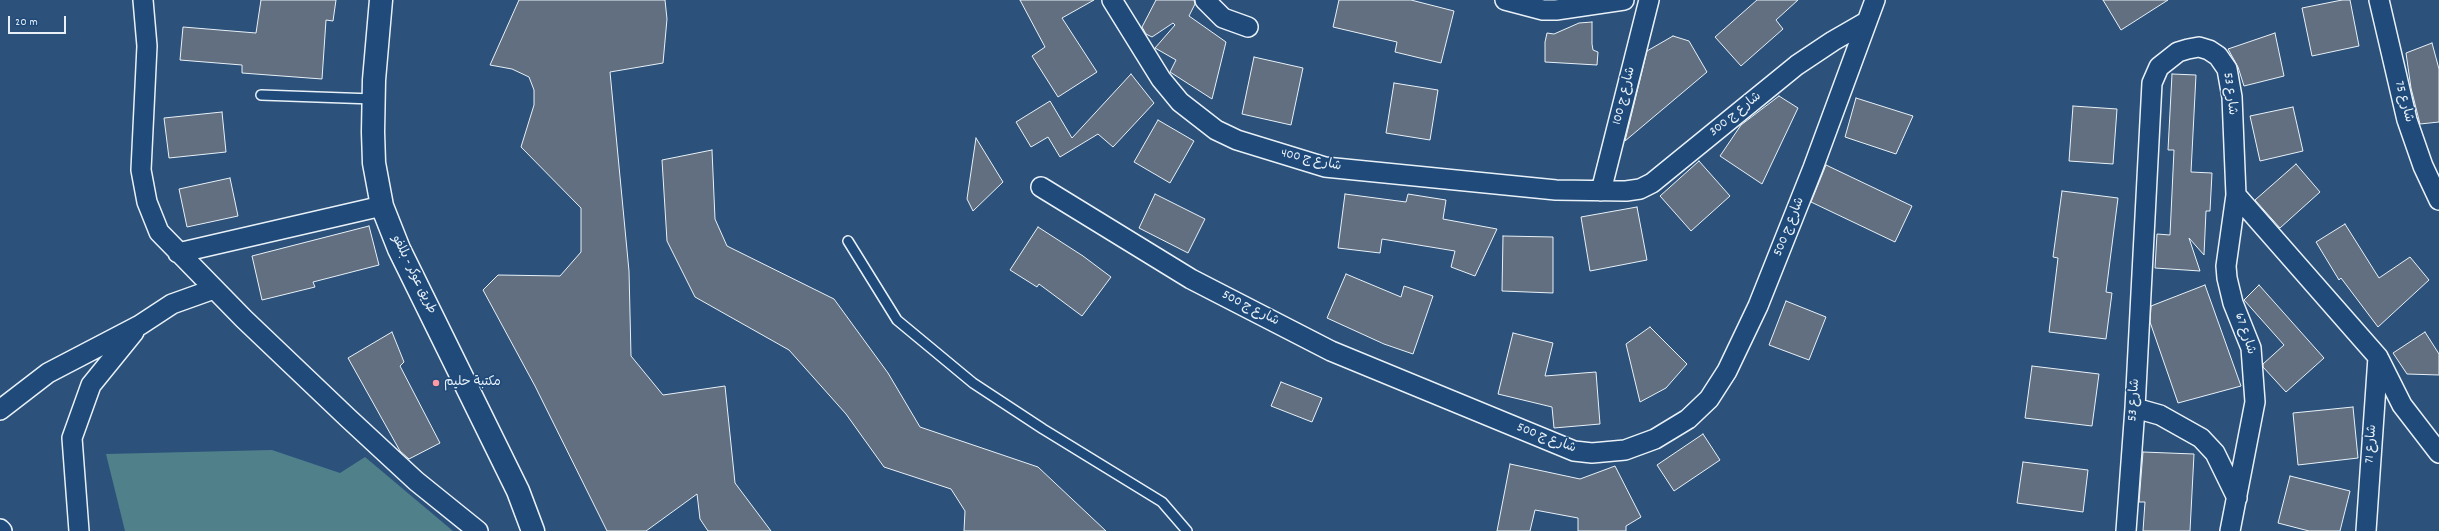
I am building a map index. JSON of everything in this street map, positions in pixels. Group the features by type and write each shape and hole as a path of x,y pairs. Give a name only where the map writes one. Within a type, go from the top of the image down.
{"street":[{"path":"143,0 147,46 141,170 152,218 159,232 214,289 410,475 478,531"},
{"name":"طريق عوكر - بللفو","path":"381,0 374,99 374,163 382,206 399,249 518,491 534,531"},
{"name":"شارع ج 400","path":"1112,0 1161,79 1180,102 1216,130 1237,140 1325,167 1556,190 1601,191"},
{"path":"1204,0 1222,18 1248,27"},
{"path":"1505,0 1543,10 1556,10 1624,0"},
{"name":"شارع ج 100","path":"1601,191 1649,0"},
{"name":"شارع ج 500","path":"1041,187 1191,279 1331,351 1574,451 1592,454 1625,450 1655,439 1688,419 1709,399 1727,371 1758,306 1813,168 1875,0"},
{"name":"شارع 75","path":"2378,0 2407,120 2423,166 2439,200"},
{"name":"شارع ج 300","path":"1601,191 1640,189 1652,183 1797,66 1833,41 1866,22"},
{"name":"شارع 53","path":"2126,531 2135,408 2152,83 2159,67 2178,52 2199,47 2209,50 2218,56 2227,69 2232,97 2236,195"},
{"path":"2236,195 2378,357 2402,405 2439,454"},
{"name":"شارع 67","path":"2230,531 2255,402 2251,348 2233,303 2227,278 2226,266 2236,195"},
{"path":"178,253 382,206"},
{"path":"0,410 48,373 140,325 172,304 214,289"},
{"path":"79,531 72,438 91,385 140,325"},
{"name":"شارع 71","path":"2366,531 2378,357"},
{"path":"2135,408 2160,415 2201,438 2215,453 2237,498"}],"lane":[{"path":"261,95 374,99"},
{"path":"848,241 896,320 973,383 1043,429 1162,502 1187,531"}],"green space":[{"path":"272,450 340,473 365,457 453,531 125,531 106,454"}],"building":[{"path":"261,0 336,0 333,21 326,20 322,79 242,73 242,65 180,60 183,27 256,33"},
{"path":"519,0 665,0 667,19 663,63 610,72 629,271 631,356 663,395 725,386 735,483 771,531 708,531 700,519 697,494 646,531 607,531 535,386 483,290 498,275 560,276 581,252 581,208 521,147 534,105 534,90 529,77 512,69 490,65"},
{"path":"1020,0 1094,0 1062,18 1097,72 1058,97 1032,56 1045,47"},
{"path":"1156,0 1194,0 1195,4 1189,16 1226,42 1212,99 1170,72 1176,60 1155,48 1175,25 1173,23 1152,37 1146,34 1142,27"},
{"path":"1339,0 1411,0 1454,11 1441,63 1395,52 1397,42 1333,27"},
{"path":"1757,0 1798,0 1776,20 1783,29 1741,66 1715,37"},
{"path":"2103,0 2168,0 2121,30"},
{"path":"2342,0 2350,0 2359,46 2312,56 2302,8"},
{"path":"1592,22 1592,44 1593,50 1598,52 1597,65 1545,62 1545,42 1547,33 1554,34 1579,23"},
{"path":"2275,33 2284,76 2244,86 2238,67 2228,49"},
{"path":"1673,36 1689,41 1707,72 1625,141 1647,51"},
{"path":"2432,43 2439,69 2439,122 2420,124 2411,88 2406,53"},
{"path":"1254,57 1303,68 1291,125 1242,114"},
{"path":"1131,74 1154,103 1113,147 1098,134 1060,157 1048,137 1031,147 1016,122 1050,101 1072,138"},
{"path":"2172,74 2196,75 2191,172 2212,173 2210,211 2206,211 2204,255 2189,238 2200,271 2155,268 2157,234 2170,235 2174,150 2168,150"},
{"path":"1394,83 1438,90 1430,140 1386,133"},
{"path":"1779,96 1798,108 1762,184 1720,156 1741,125"},
{"path":"1856,98 1913,116 1896,154 1845,137"},
{"path":"2073,106 2117,109 2113,164 2069,161"},
{"path":"2293,107 2303,151 2260,161 2250,116"},
{"path":"222,112 226,152 169,158 164,118"},
{"path":"1158,120 1194,141 1170,183 1134,162"},
{"path":"976,138 1003,182 973,211 967,199"},
{"path":"712,150 715,219 727,246 834,299 888,373 920,427 1038,467 1106,531 964,531 965,511 951,489 884,467 846,414 789,350 695,297 667,241 662,160"},
{"path":"1699,161 1730,196 1691,231 1660,196"},
{"path":"2296,164 2320,192 2280,228 2255,200"},
{"path":"1826,165 1912,206 1895,242 1811,202"},
{"path":"230,178 238,216 187,227 179,189"},
{"path":"2062,191 2118,198 2106,292 2112,293 2106,339 2049,332 2058,258 2053,257"},
{"path":"1155,194 1205,219 1188,253 1139,228"},
{"path":"1345,194 1406,202 1408,194 1446,200 1443,219 1497,229 1475,276 1451,267 1455,251 1382,239 1380,253 1338,248"},
{"path":"1637,207 1647,260 1590,271 1581,217"},
{"path":"2345,224 2379,278 2410,257 2429,280 2378,327 2341,278 2339,280 2316,242"},
{"path":"369,226 379,265 313,282 315,287 262,300 252,256"},
{"path":"1038,227 1083,256 1111,277 1082,316 1039,284 1037,287 1010,270"},
{"path":"1503,236 1553,237 1553,293 1502,291"},
{"path":"1346,274 1401,297 1404,286 1433,296 1413,354 1384,344 1327,318"},
{"path":"2205,285 2241,386 2178,403 2150,322 2151,306"},
{"path":"2259,285 2324,358 2286,392 2263,367 2263,364 2284,345 2244,300"},
{"path":"1786,301 1826,317 1809,360 1769,345"},
{"path":"1650,327 1687,364 1666,388 1640,402 1626,344"},
{"path":"392,332 404,362 400,366 440,443 409,459 400,451 348,358"},
{"path":"2425,332 2439,354 2439,375 2407,374 2393,353"},
{"path":"1513,333 1553,343 1545,376 1596,372 1600,424 1554,428 1552,407 1498,394"},
{"path":"2032,366 2099,374 2092,426 2025,418"},
{"path":"1281,382 1322,398 1312,422 1271,406"},
{"path":"2353,407 2358,458 2298,465 2293,413"},
{"path":"1703,434 1720,460 1674,491 1657,465"},
{"path":"2143,452 2194,454 2190,531 2143,531 2145,502 2139,502"},
{"path":"2023,462 2088,470 2083,512 2017,503"},
{"path":"1510,464 1580,479 1615,466 1641,517 1626,526 1626,531 1578,531 1578,518 1535,510 1530,531 1497,531"},
{"path":"2290,476 2350,491 2340,531 2309,531 2278,523"}],"place":[{"name":"مكتبة حليم","path":"436,383"}]}
